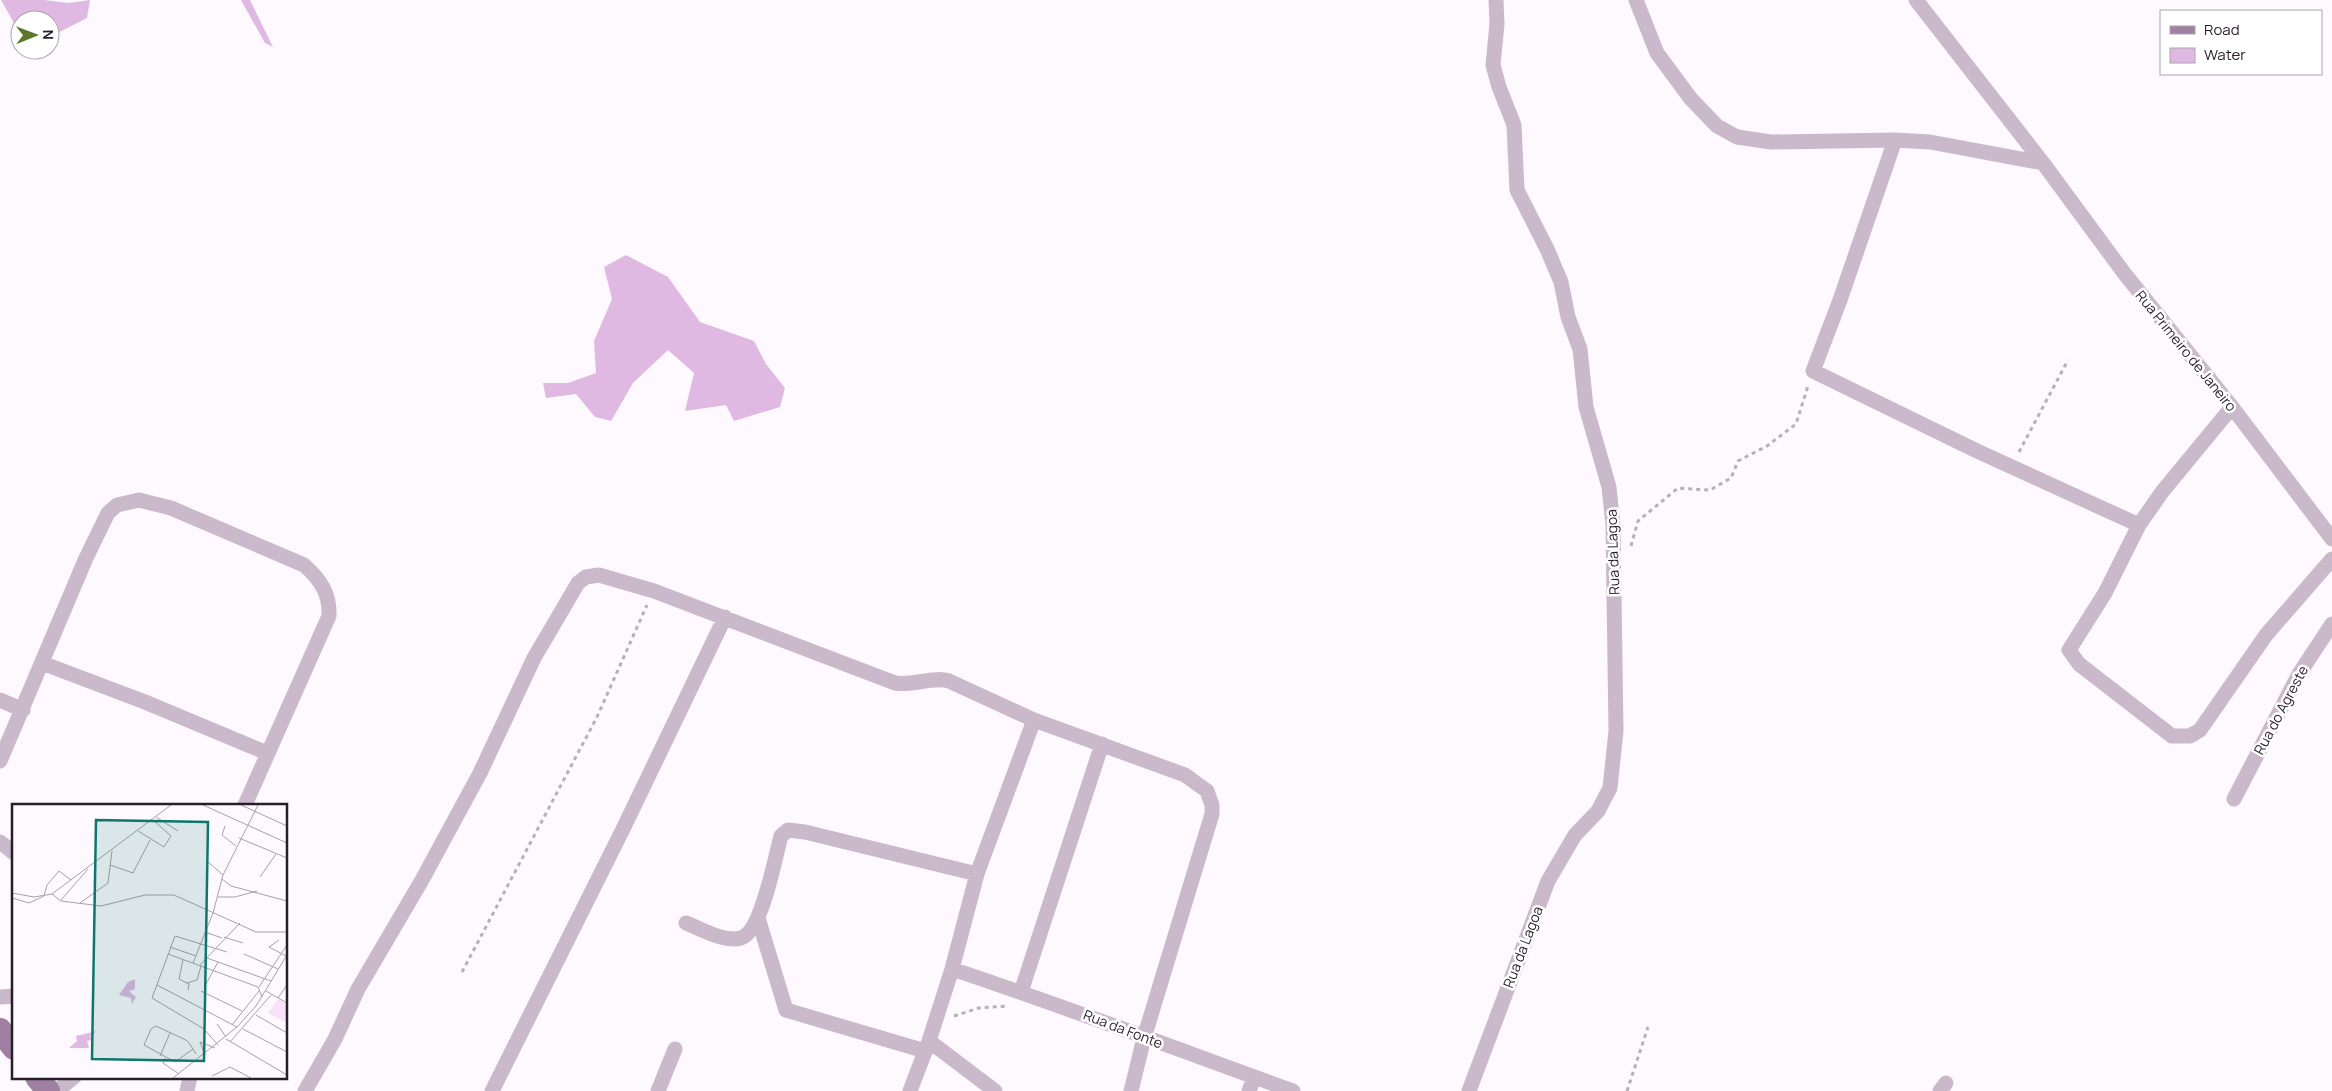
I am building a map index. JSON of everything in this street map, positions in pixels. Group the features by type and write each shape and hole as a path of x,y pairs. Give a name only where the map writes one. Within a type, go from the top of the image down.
{"main road":[{"path":"0,1030 12,1045"}],"street":[{"name":"Rua da Lagoa","path":"1469,1091 1548,881 1575,835 1598,811 1610,788 1616,731 1613,525 1609,487 1586,407 1580,349 1568,317 1560,282 1547,249 1517,190 1514,125 1493,65 1497,24 1496,0"},
{"path":"1636,0 1657,53 1691,99 1717,126 1737,137 1772,142 1895,140 1930,142 2043,163"},
{"name":"Rua Primeiro de Janeiro","path":"1916,0 2043,163 2124,273 2232,408 2332,539"},
{"path":"1895,140 1840,300 1813,371 2139,525"},
{"path":"2232,408 2162,492 2139,525 2105,593 2069,650 2079,664 2172,736 2190,736 2200,730 2266,635 2332,559"},
{"path":"0,761 86,558 108,513 117,505 139,500 171,508 304,565 315,575 327,596 329,616 245,804"},
{"path":"305,1091 335,1039 358,989 422,880 480,773 534,658 578,583 586,577 599,575 654,591 896,683 906,685 937,679 948,681 1034,720 1185,775 1207,791 1212,805 1212,814 1144,1038 1131,1091"},
{"path":"492,1091 624,826 725,617"},
{"name":"Rua do Agreste","path":"2234,799 2299,674 2332,624"},
{"path":"42,663 145,702 267,753"},
{"path":"0,700 23,710"},
{"path":"910,1091 952,969 978,874 1034,720"},
{"path":"1021,992 1102,744"},
{"path":"686,923 715,934 737,939 748,934 758,918 781,836 788,830 805,832 978,874"},
{"path":"0,842 12,852"},
{"path":"758,918 786,1010 927,1046 995,1091"},
{"name":"Rua da Fonte","path":"952,969 1021,992 1144,1038 1251,1084 1293,1091"},
{"path":"658,1091 675,1049"},
{"path":"45,1087 71,1078"},
{"path":"187,1091 190,1078"}],"path":[{"path":"2012,466 2068,360"},
{"path":"1629,553 1638,521 1678,488 1710,490 1731,478 1738,461 1767,446 1796,424 1813,371"},
{"path":"462,972 597,717 654,591"},
{"path":"934,1023 979,1008 1014,1006"},
{"path":"1626,1091 1648,1027"}],"water":[{"path":"1,0 44,0 69,3 90,0 87,18 60,32 60,10 10,10 10,16"},
{"path":"241,0 250,0 273,47 265,43"},
{"path":"626,255 668,277 700,322 754,341 766,364 785,388 780,407 734,421 726,405 685,411 694,373 668,350 633,383 611,421 595,417 576,394 546,398 543,383 568,383 596,373 594,341 612,299 604,267"}]}
